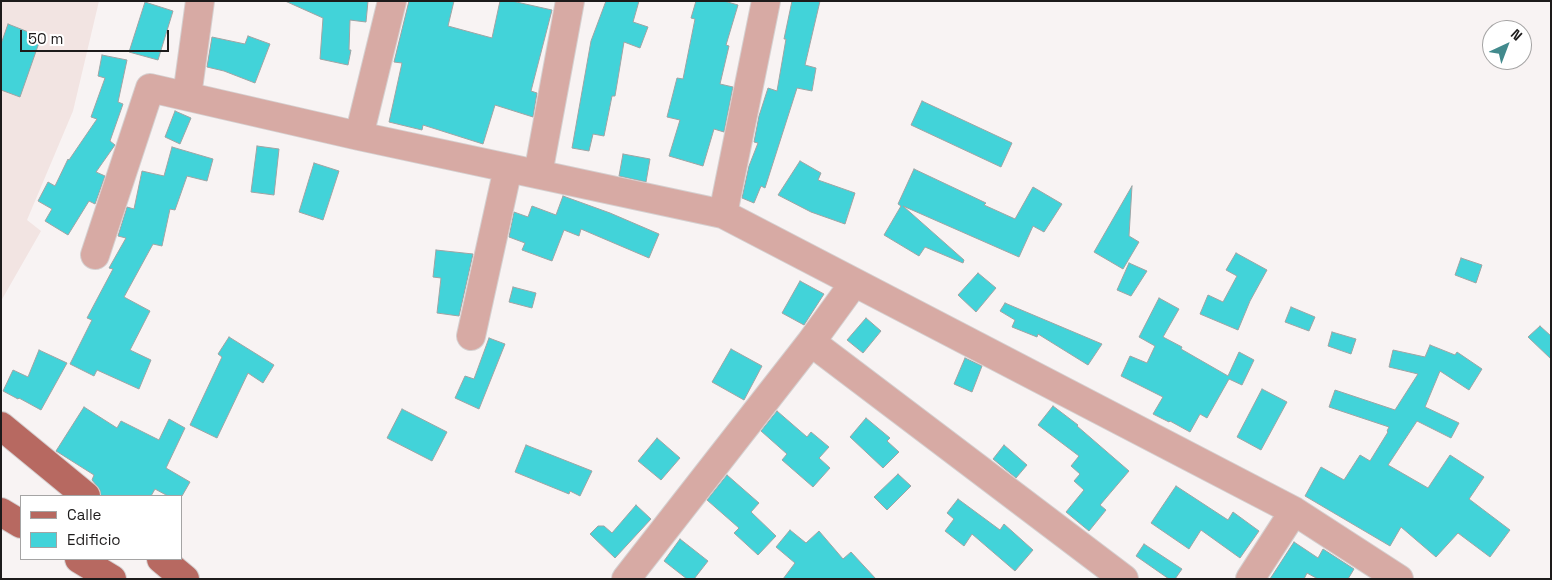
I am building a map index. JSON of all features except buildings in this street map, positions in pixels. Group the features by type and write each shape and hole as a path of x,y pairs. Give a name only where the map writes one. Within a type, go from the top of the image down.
{"main road":[{"path":"1,426 85,495"},
{"path":"1,512 20,523"},
{"path":"81,560 112,579"},
{"path":"162,560 185,579"}],"street":[{"path":"187,96 200,1"},
{"path":"359,136 392,1"},
{"path":"538,174 570,1"},
{"path":"723,214 766,1"},
{"path":"95,255 150,88 359,136 723,214 1294,512 1398,579"},
{"path":"471,336 508,168"},
{"path":"626,579 811,342 854,283"},
{"path":"811,342 1124,579"},
{"path":"1250,579 1294,512"}],"shaded area":[{"path":"1,1 99,1 73,111 27,220 41,231 1,301"}]}
